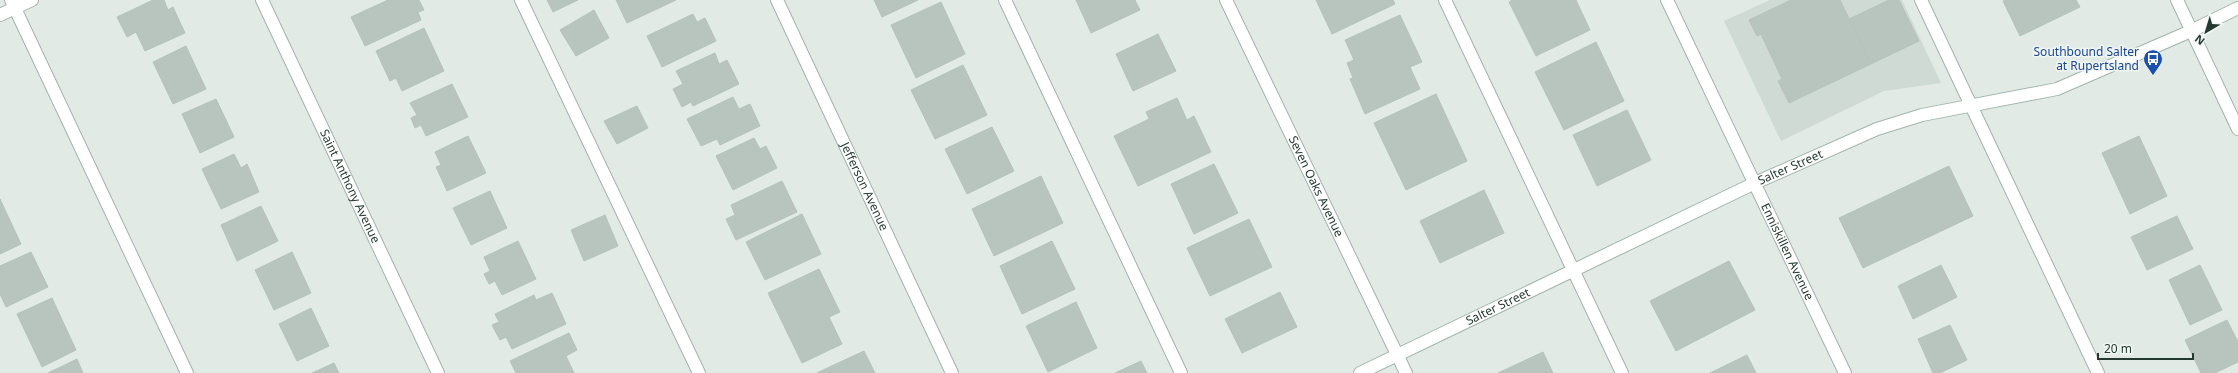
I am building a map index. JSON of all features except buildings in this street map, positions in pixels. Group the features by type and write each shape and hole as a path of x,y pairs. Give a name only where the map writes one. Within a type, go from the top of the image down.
{"street":[{"path":"0,15 12,4 32,0"},
{"name":"Saint Anthony Avenue","path":"262,0 438,373"},
{"path":"521,0 699,373"},
{"name":"Jefferson Avenue","path":"777,0 952,373"},
{"path":"1005,0 1181,373"},
{"name":"Seven Oaks Avenue","path":"1226,0 1406,373"},
{"path":"1445,0 1622,373"},
{"name":"Enniskillen Avenue","path":"1667,0 1845,373"},
{"path":"1921,0 2098,373"},
{"path":"2177,0 2238,129"},
{"path":"12,4 187,373"},
{"name":"Salter Street","path":"1360,373 1755,183 1877,129 1922,115 2057,89 2191,31 2238,8"}],"shaded area":[{"path":"1770,0 1902,0 1941,83 1884,91 1781,141 1724,21"}],"place":[{"name":"Southbound Salter at Rupertsland","path":"2153,76"}]}
